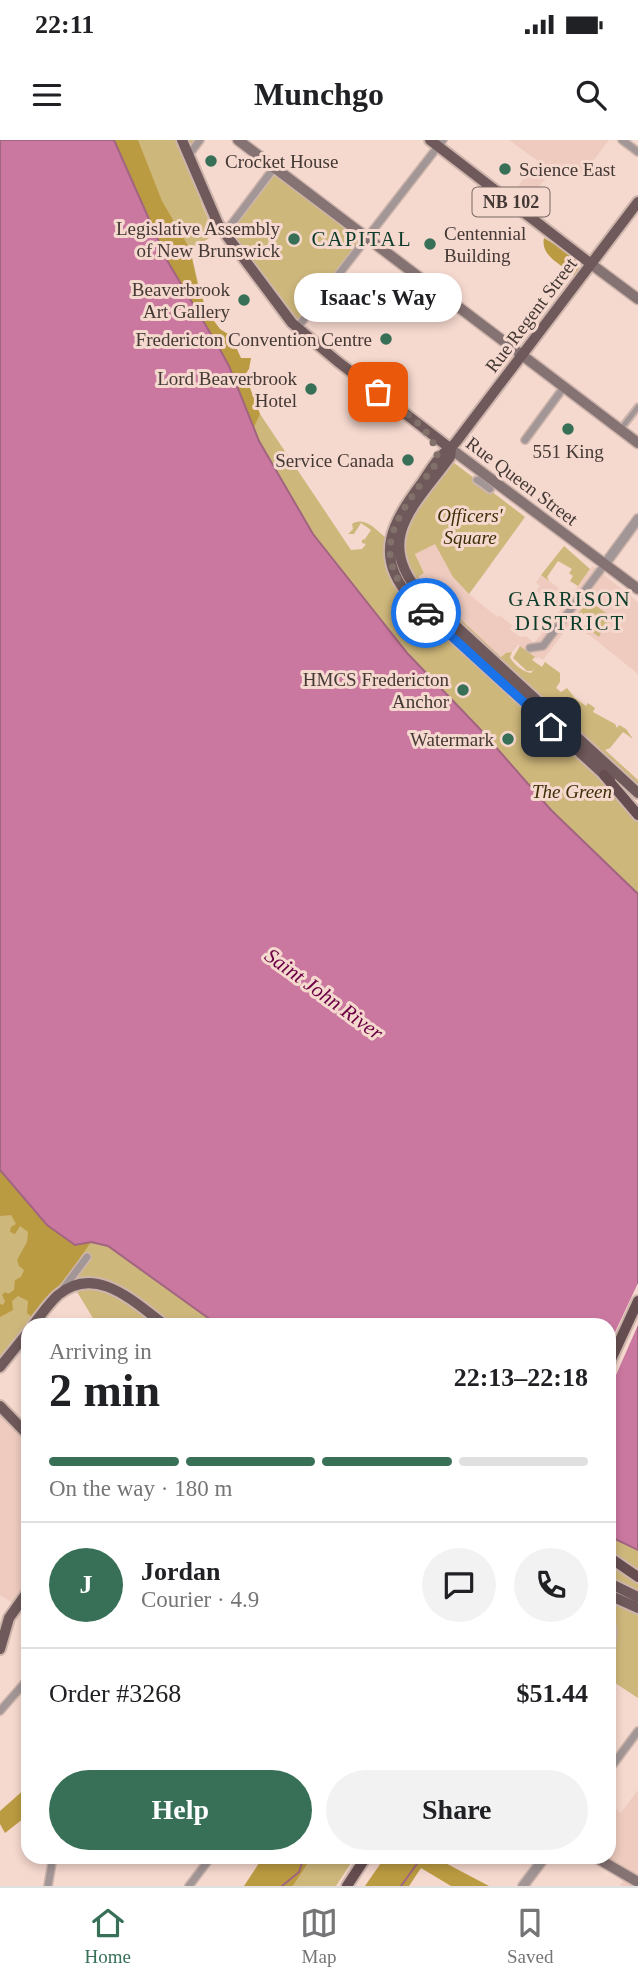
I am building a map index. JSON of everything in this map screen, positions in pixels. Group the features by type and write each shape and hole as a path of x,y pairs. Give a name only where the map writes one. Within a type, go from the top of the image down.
{"highway":[{"path":"604,775 638,815"},
{"path":"616,1349 638,1301"},
{"path":"616,1563 638,1577"},
{"path":"347,1886 361,1864"}],"main road":[{"name":"Rue Queen Street","path":"183,140 224,234 297,328 337,362 638,589"},
{"path":"238,140 638,443"},
{"name":"NB 102","path":"437,142 592,264"},
{"name":"Rue Regent Street","path":"451,449 638,202"},
{"path":"592,264 638,299"},
{"path":"429,432 436,446 438,461"},
{"path":"451,449 444,452 403,506 394,526 390,541 392,564 401,586 415,602 638,806"},
{"path":"451,449 450,457 403,525 398,551 405,573 421,594 638,793"},
{"path":"39,1318 61,1293 74,1285 99,1283 113,1287 155,1318"},
{"path":"0,1367 21,1341"},
{"path":"0,1361 13,1351"},
{"path":"1,1408 21,1427"},
{"path":"616,1586 638,1597"},
{"path":"616,1598 638,1608"},
{"path":"0,1649 9,1618 21,1601"},
{"path":"607,1864 638,1882"}],"street":[{"path":"188,156 200,140"},
{"path":"622,140 638,152"},
{"path":"297,328 368,238 437,142"},
{"path":"224,234 274,168"},
{"path":"525,440 564,387"},
{"path":"620,430 638,407"},
{"path":"530,648 543,646 638,519"},
{"path":"61,1293 87,1256"},
{"path":"0,1711 21,1687"},
{"path":"616,1761 638,1731"},
{"path":"48,1886 52,1864"},
{"path":"189,1886 206,1864"},
{"path":"523,1886 540,1864"}],"shaded area":[{"path":"114,140 138,140 162,201 190,249 198,287 208,313 220,329 231,336 241,358 251,358 245,375 260,414 254,427 229,366 168,262"},
{"path":"509,140 609,140 583,174 574,177 557,164 528,201 514,191 538,161"},
{"path":"544,238 579,259 579,268 574,275 549,255 545,250"},
{"path":"435,543 491,565 469,594 497,617 499,615 512,625 510,629 520,637 526,636 533,642 564,605 555,605 536,591 540,586 536,583 541,575 564,592 567,600 593,566 638,602 638,674 582,629 590,619 580,611 543,660 538,657 537,659 518,645 512,652 501,657 419,581 419,575 424,572 415,554"},
{"path":"0,1170 47,1225 75,1245 91,1242 61,1286 33,1318 27,1313 28,1301 18,1296 12,1301 13,1310 0,1317 0,1304 3,1305 5,1301 2,1295 14,1290 15,1280 21,1277 24,1270 17,1260 27,1242 28,1232 20,1226 15,1234 10,1232 11,1227 16,1224 11,1215 0,1216"},
{"path":"0,1409 21,1427 21,1601 17,1606 0,1595"},
{"path":"638,1790 638,1886 620,1886 626,1876 606,1864 616,1864 616,1809 621,1813"},
{"path":"21,1792 21,1820 5,1833 0,1824 0,1811"},
{"path":"258,1864 307,1864 293,1886 244,1886"},
{"path":"380,1864 447,1864 489,1886 451,1886 421,1868 409,1886 365,1886"}],"green space":[{"name":"The Green","path":"114,140 200,140 188,157 207,200 201,203 215,235 190,249 202,299 208,313 231,345 260,414 351,550 362,549 366,544 362,543 362,540 371,530 361,523 354,534 348,534 353,529 352,524 357,522 370,525 386,538 394,581 627,805 638,821 638,894 551,810 479,728 408,654 313,534 259,441 229,366"},
{"path":"274,168 368,238 297,328 224,234"},
{"name":"Officers' Square","path":"453,462 525,517 469,594 453,577 435,544 415,554 424,573 419,576 419,580 501,657 512,652 510,657 513,662 522,669 531,673 536,667 527,671 513,658 520,646 535,657 532,660 542,667 545,662 560,673 560,682 556,688 561,692 567,688 586,706 588,703 595,708 593,712 615,724 617,728 619,725 626,729 633,739 623,732 610,748 605,750 638,780 638,787 411,576 403,549 408,526"},
{"path":"564,546 590,569 578,586 570,581 573,576 569,573 572,569 558,561 547,577 549,581 541,575"},
{"path":"588,600 613,618 599,637 582,629 590,619 581,612 572,622"},
{"path":"0,1200 91,1242 108,1246 208,1318 93,1318 73,1285 36,1318 21,1318 21,1339 0,1361"},
{"path":"616,1539 638,1550 638,1698 616,1684"},
{"path":"307,1864 350,1864 336,1886 293,1886"}],"water":[{"name":"Saint John River","path":"0,140 114,140 168,262 229,366 259,441 313,534 408,654 479,728 551,810 638,894 638,1550 616,1539 616,1318 208,1318 108,1246 91,1242 75,1245 47,1225 0,1170"}],"pier":[{"path":"638,1283 638,1325 616,1375 616,1330"}],"waterway":[{"path":"282,1886 299,1872 302,1864"},
{"path":"401,1886 417,1864"}],"way so far":[{"path":"378,392 429,432 436,448 438,461 403,506 390,541 397,580 426,613"}],"place":[{"name":"Crocket House","path":"211,161"},
{"name":"Science East","path":"505,169"},
{"name":"Legislative Assembly of New Brunswick","path":"294,239"},
{"name":"Centennial Building","path":"430,244"},
{"name":"Beaverbrook Art Gallery","path":"244,300"},
{"name":"Fredericton Convention Centre","path":"386,339"},
{"name":"Lord Beaverbrook Hotel","path":"311,389"},
{"name":"Isaac's Way","path":"378,392"},
{"name":"551 King","path":"568,429"},
{"name":"Service Canada","path":"408,460"},
{"name":"HMCS Fredericton Anchor","path":"463,690"},
{"name":"Watermark","path":"508,739"}],"district":[{"name":"CAPITAL","path":"362,239"},
{"name":"GARRISON DISTRICT","path":"570,611"}],"route":[{"path":"426,613 551,727"}]}
